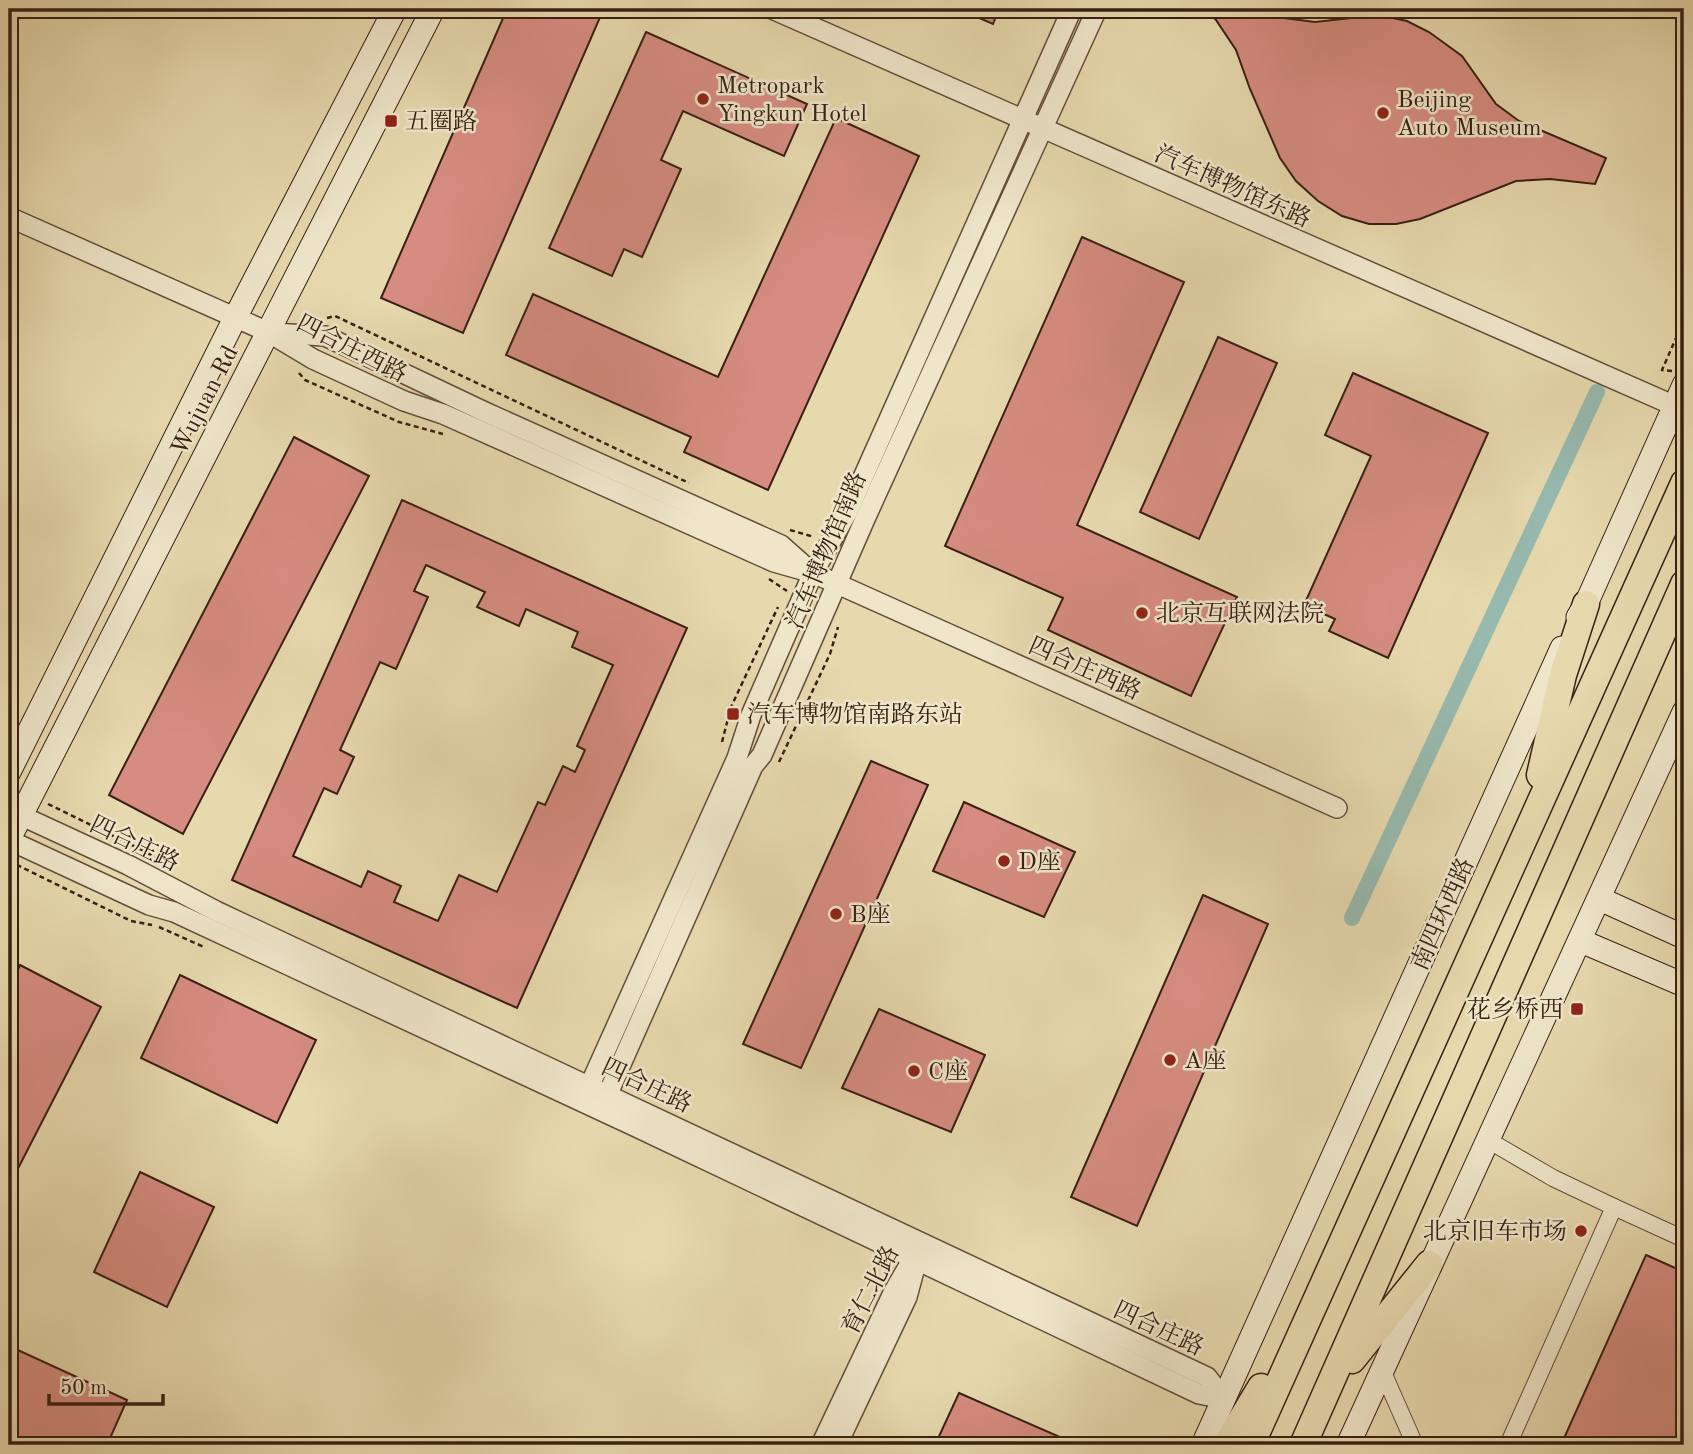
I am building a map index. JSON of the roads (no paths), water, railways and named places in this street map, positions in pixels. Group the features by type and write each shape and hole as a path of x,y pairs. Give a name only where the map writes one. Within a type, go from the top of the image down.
{"highway":[{"name":"南四环西路","path":"1251,1445 1684,482"},
{"path":"1303,1445 1684,584"},
{"path":"1528,829 1563,676 1586,604"},
{"path":"1329,1389 1429,1264"},
{"path":"1226,1445 1254,1401 1274,1362 1319,1294"}],"main road":[{"name":"Wujuan Rd","path":"9,772 235,318 395,9"},
{"name":"Wujuan Rd","path":"15,813 268,332 433,9"},
{"name":"南四环西路","path":"1203,1445 1572,626 1586,604 1675,406 1678,378"},
{"path":"1348,1445 1684,712"},
{"path":"9,839 15,813"},
{"path":"1600,899 1684,937"},
{"path":"1581,941 1684,985"}],"street":[{"name":"汽车博物馆东路","path":"772,9 1675,406"},
{"name":"汽车博物馆南路","path":"595,1098 737,758 751,715 813,573 848,511 1072,9"},
{"name":"汽车博物馆南路","path":"595,1098 753,766 762,755 844,587 1041,129 1097,9"},
{"name":"四合庄西路","path":"9,217 268,332 313,359 404,401 443,414 774,562 813,573 1337,808"},
{"name":"四合庄路","path":"15,813 128,865 216,911 1199,1394 1224,1399"},
{"name":"四合庄路","path":"9,839 149,905 174,912 595,1098"},
{"path":"1488,1140 1553,1178 1684,1239"},
{"path":"1508,1445 1614,1207"},
{"name":"育仁北路","path":"821,1445 894,1291 917,1255"},
{"name":"育仁北路","path":"837,1445 907,1297 917,1255"},
{"path":"1382,1370 1415,1445"}],"waterway":[{"path":"1352,918 1597,392"}],"place":[{"name":"Metropark Yingkun Hotel","path":"703,99"},
{"name":"Beijing Auto Museum","path":"1383,113"},
{"name":"五圈路","path":"391,121"},
{"name":"北京互联网法院","path":"1142,613"},
{"name":"汽车博物馆南路东站","path":"733,714"},
{"name":"D座","path":"1004,861"},
{"name":"B座","path":"836,914"},
{"name":"花乡桥西","path":"1577,1009"},
{"name":"A座","path":"1170,1060"},
{"name":"C座","path":"914,1071"},
{"name":"北京旧车市场","path":"1581,1231"}]}
